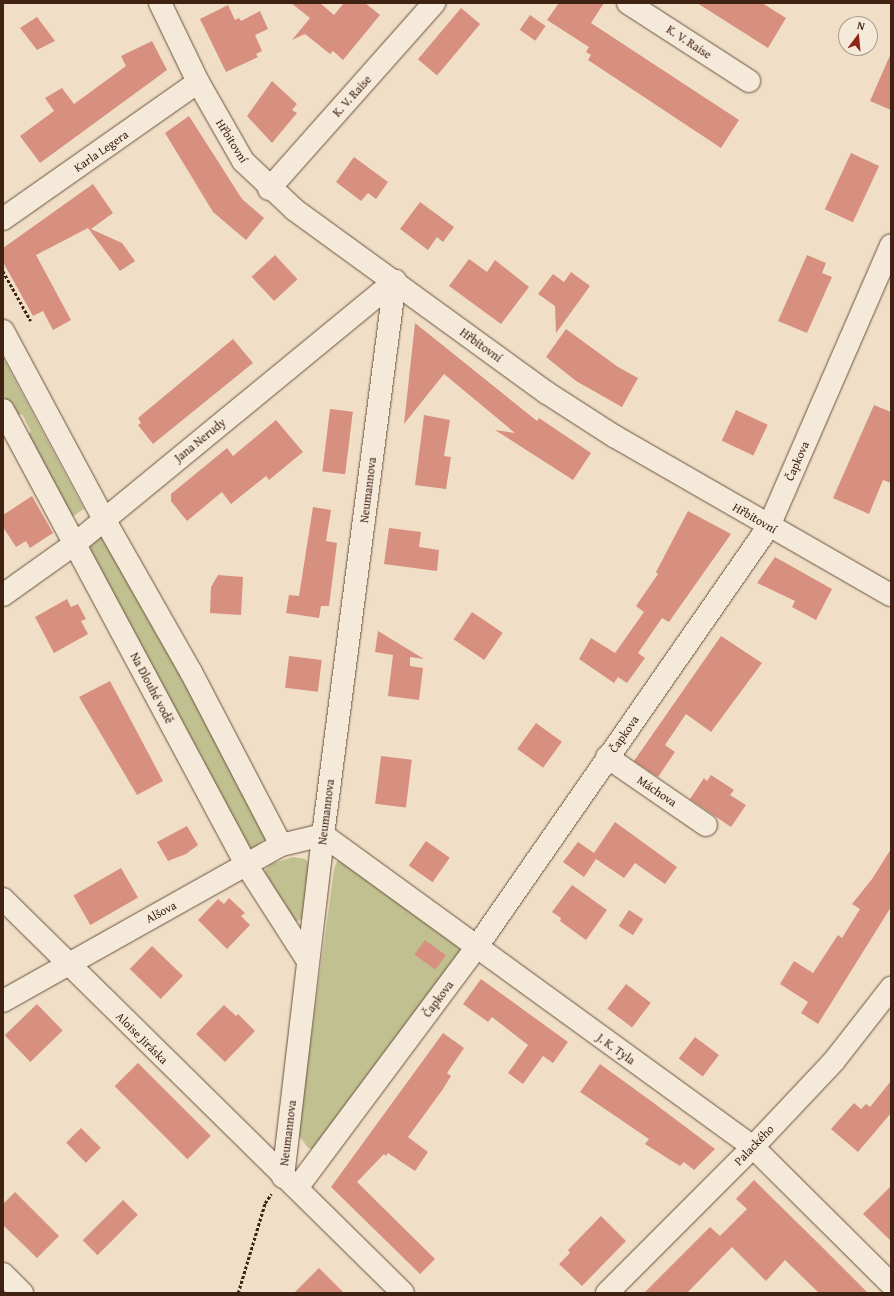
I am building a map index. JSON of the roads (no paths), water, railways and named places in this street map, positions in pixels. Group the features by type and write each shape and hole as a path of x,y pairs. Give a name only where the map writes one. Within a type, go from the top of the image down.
{"street":[{"name":"Hřbitovní","path":"160,3 198,82 243,161 269,189 546,393 614,436 891,595"},
{"name":"K. V. Raise","path":"269,189 434,3"},
{"name":"K. V. Raise","path":"628,3 749,81"},
{"name":"Karla Legera","path":"3,219 198,82"},
{"name":"Čapkova","path":"290,1182 476,948 607,757 769,526 891,245"},
{"name":"Jana Nerudy","path":"3,595 76,544 104,519 395,281"},
{"name":"Neumannova","path":"290,1182 308,962 323,835 395,281"},
{"path":"3,331 104,519 191,672 281,845"},
{"name":"Na Dlouhé vodě","path":"3,410 247,866 308,962"},
{"name":"Máchova","path":"607,757 706,825"},
{"name":"Alšova","path":"3,1001 66,963 247,866 281,845 323,835"},
{"name":"J. K. Tyla","path":"323,835 476,948 753,1147 891,1284"},
{"name":"Aloise Jiráska","path":"3,899 66,963 290,1182"},
{"name":"Palackého","path":"607,1293 753,1147 834,1061 891,988"},
{"path":"290,1182 403,1293"},
{"path":"3,1274 22,1293"}]}
